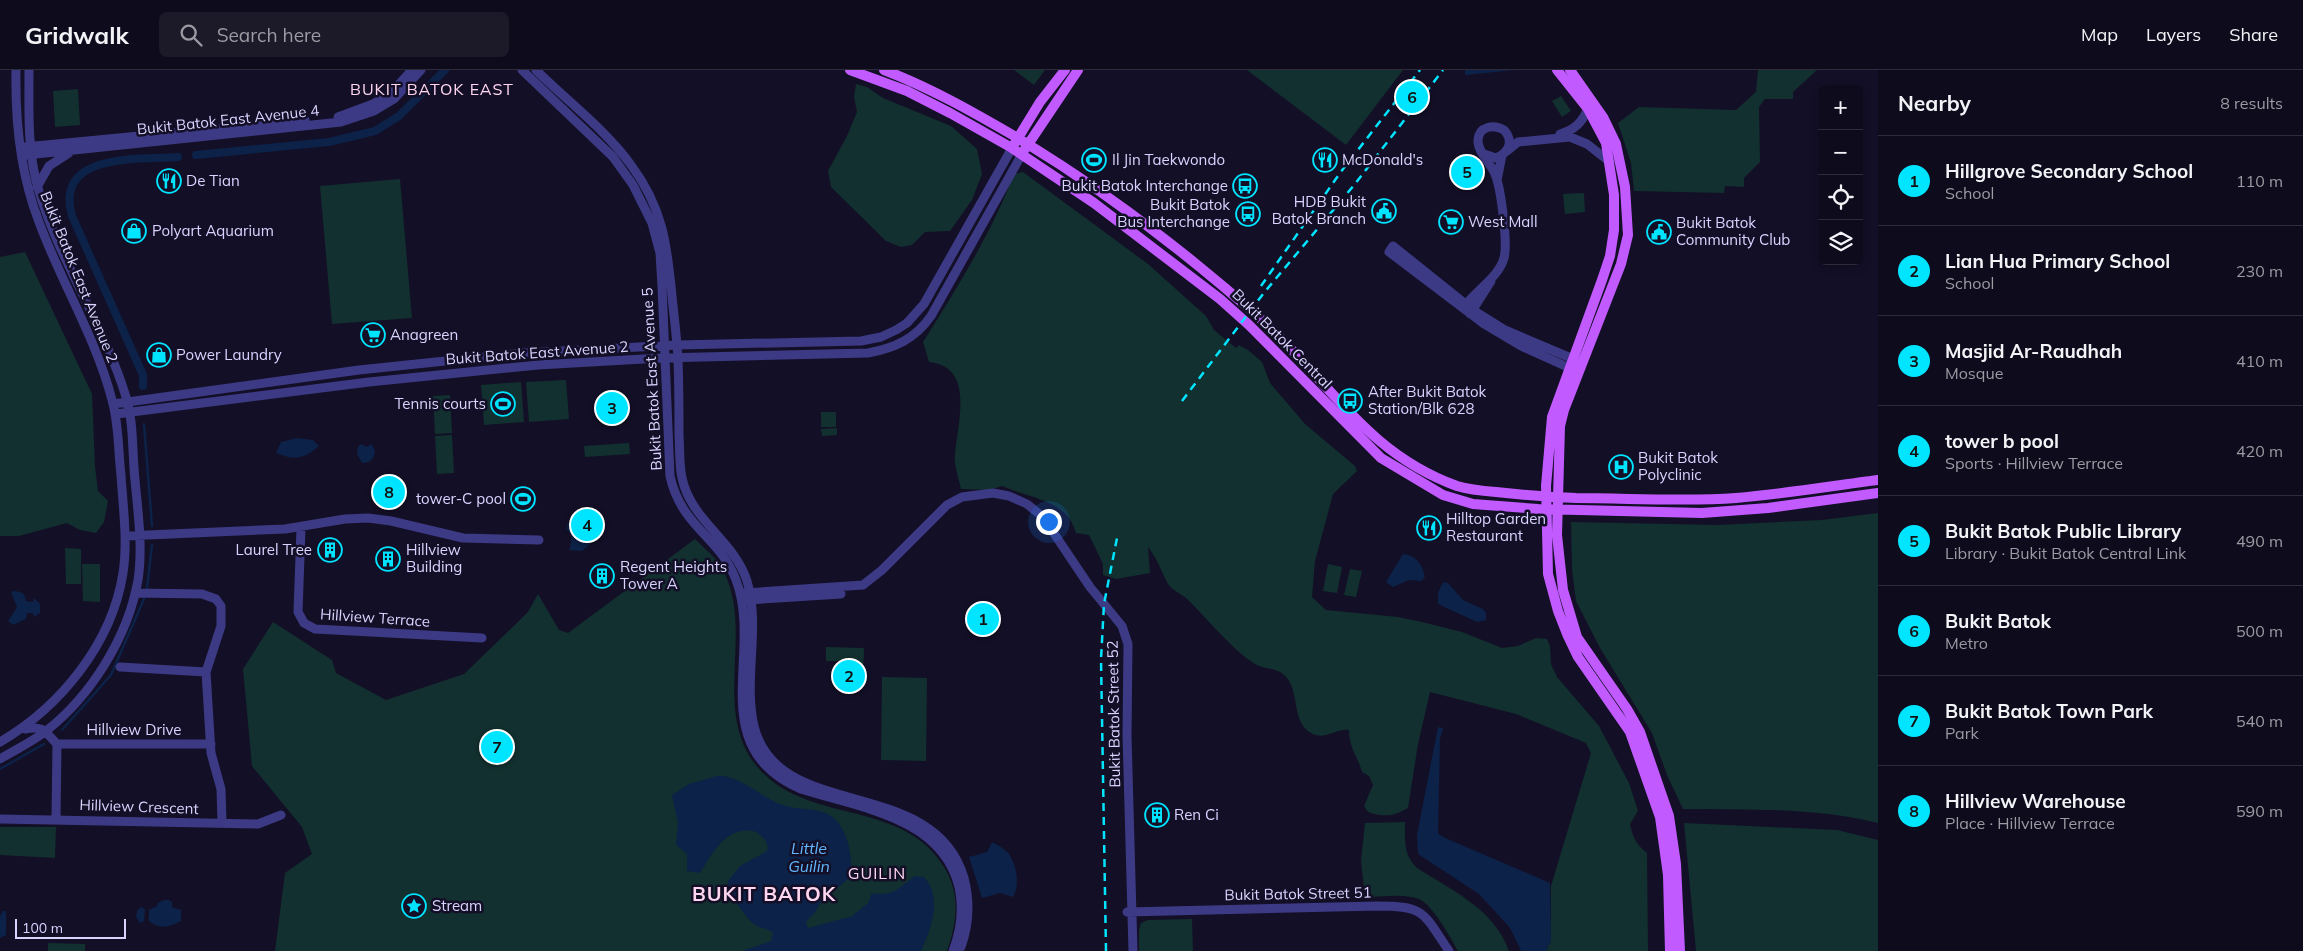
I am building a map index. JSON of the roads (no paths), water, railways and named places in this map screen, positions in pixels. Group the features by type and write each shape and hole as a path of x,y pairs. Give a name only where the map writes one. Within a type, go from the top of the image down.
{"main road":[{"name":"Bukit Batok Central","path":"850,70 907,91 1012,148 1102,209 1220,299 1249,325 1381,458 1443,495 1473,504 1546,510 1702,513 1768,508 1878,493"},
{"name":"Bukit Batok Central","path":"884,70 925,86 1028,144 1119,206 1233,295 1271,329 1334,397 1386,448 1431,476 1460,487 1546,497 1702,500 1737,498 1878,480"},
{"path":"1012,148 1040,102 1065,70"},
{"path":"1022,154 1078,70"},
{"path":"1557,70 1588,109 1606,143 1614,195 1614,230 1610,256 1576,366 1560,426 1557,510 1558,552 1563,590 1577,637 1627,709 1640,732 1669,816 1676,864 1680,951"},
{"path":"1570,70 1603,116 1616,144 1622,166 1628,235 1621,264 1552,417 1546,497 1548,574 1561,619 1578,657 1630,732 1660,817 1668,875 1670,951"}],"street":[{"name":"Bukit Batok East Avenue 2","path":"0,742 20,730 47,708 78,673 94,648 112,612 118,593 123,574 125,536 116,414 88,335 38,220 20,151 16,70"},
{"name":"Bukit Batok East Avenue 2","path":"0,759 46,732 86,690 117,641 135,593 139,565 140,536 127,402 117,370 48,218 37,187 30,150 29,70"},
{"name":"Bukit Batok East Avenue 4","path":"20,151 339,117 373,104 390,94 412,70"},
{"name":"Bukit Batok East Avenue 4","path":"30,150 74,151 341,122 374,111 394,99 421,70"},
{"name":"Bukit Batok East Avenue 5","path":"522,70 613,157 625,172 642,200 652,223 660,253 666,346 669,468 674,491 685,514 729,565 746,596 743,714 746,730 755,751 769,769 787,783 904,822 924,833 936,844 953,869 961,896 961,925 953,951"},
{"name":"Bukit Batok East Avenue 5","path":"536,70 617,148 631,164 652,200 668,248 678,358 680,467 685,489 696,512 738,561 746,596 752,710 755,730 763,748 776,764 797,779 906,815 919,821 939,837 955,857 964,881 968,916 966,930 959,951"},
{"path":"1468,309 1501,266 1506,248 1497,180 1478,146 1482,131 1493,126 1519,137 1570,131 1583,120 1588,109"},
{"path":"1497,180 1510,138 1504,130"},
{"path":"1484,154 1489,157 1504,154 1518,142 1570,137 1587,144 1610,162"},
{"name":"Bukit Batok East Avenue 2","path":"113,404 372,369 530,353 677,345 861,341 881,337 907,323 924,304 1012,148"},
{"path":"37,187 49,166 56,160 74,151"},
{"name":"Bukit Batok East Avenue 2","path":"116,414 538,365 666,358 868,354 889,350 915,336 932,316 1022,154"},
{"path":"1391,249 1468,309 1515,342 1576,366"},
{"name":"Bukit Batok Street 52","path":"746,596 863,585 882,570 946,505 962,497 993,493 1009,496 1027,504 1043,516 1084,579 1122,626 1127,639 1130,912 1133,951"},
{"path":"125,536 301,528 345,518 368,518 391,521 463,538 540,540"},
{"name":"Hillview Terrace","path":"301,528 298,612 307,626 315,629 482,638"},
{"path":"135,593 202,594 216,599 220,606 222,614 221,626 206,672 213,765 221,788 222,823"},
{"path":"94,648 108,642 117,641"},
{"path":"120,667 206,672"},
{"path":"46,732 43,719 47,708"},
{"path":"20,730 36,727 46,732 57,744 56,818"},
{"name":"Hillview Drive","path":"57,744 211,744"},
{"name":"Hillview Crescent","path":"0,818 258,824 281,815"},
{"name":"Bukit Batok Street 51","path":"1130,912 1378,906 1412,907 1421,912 1448,951"},
{"name":"Bukit Batok Street 52","path":"1128,951 1130,912"}],"water":[{"path":"1465,70 1515,70 1465,75"},
{"path":"297,438 313,440 319,446 309,454 294,458 276,453 281,442"},
{"path":"361,444 367,447 371,444 375,450 373,458 368,462 362,463 357,454 358,447"},
{"name":"tower-C pool","path":"528,492 537,505 533,506 525,502 515,503 509,501 520,494"},
{"path":"586,518 596,529 589,533 590,544 582,551 569,550 571,538 566,524 577,520 584,521"},
{"path":"1403,554 1412,556 1418,561 1425,577 1421,581 1409,580 1393,587 1386,582"},
{"path":"1443,582 1448,583 1463,600 1483,609 1486,613 1486,620 1477,622 1438,604 1438,593"},
{"path":"15,591 23,594 26,601 33,602 34,598 40,604 40,613 34,617 33,613 27,613 26,619 13,625 8,621 17,607 11,592"},
{"path":"1438,727 1443,728 1440,739 1438,833 1443,837 1550,883 1551,940 1546,951 1521,951 1510,928 1479,894 1418,854 1417,835"},
{"name":"Little Guilin","path":"717,776 733,778 783,805 824,812 835,819 840,825 849,846 852,876 822,900 816,911 806,922 808,928 852,916 868,903 872,893 886,894 896,890 915,876 924,877 930,885 934,903 931,923 921,951 742,951 771,941 773,933 755,925 747,916 734,898 728,881 740,866 767,851 766,842 762,836 753,831 735,833 721,843 700,873 687,871 687,854 676,845 678,823 672,795 689,784"},
{"path":"992,842 1007,852 1014,864 1017,881 1013,897 1000,893 982,898 969,857 987,852"},
{"path":"164,900 169,900 172,902 172,907 181,910 181,921 173,925 161,927 149,921 149,910"},
{"path":"141,907 145,909 144,921 140,923 136,917 137,911"},
{"path":"3,911 6,911 6,935 0,938 0,916"}],"waterway":[{"path":"196,155 329,142 375,131 399,116 445,70"},
{"path":"143,386 143,375 72,216 70,195 75,180 87,170 104,164 142,158 178,157"},
{"path":"144,424 152,526"},
{"path":"147,588 152,545"},
{"path":"62,730 111,675 144,599"},
{"path":"0,769 44,744"}],"railway":[{"path":"1261,286 1340,173 1420,70"},
{"path":"1182,401 1263,294 1355,184 1443,70"},
{"path":"1106,951 1101,659 1104,604 1117,538"}],"place":[{"name":"Bukit Batok","path":"1412,97"},
{"name":"Il Jin Taekwondo","path":"1094,160"},
{"name":"McDonald's","path":"1325,160"},
{"name":"Bukit Batok Public Library","path":"1467,172"},
{"name":"De Tian","path":"169,181"},
{"name":"Bukit Batok Interchange","path":"1245,186"},
{"name":"HDB Bukit Batok Branch","path":"1384,211"},
{"name":"Bukit Batok Bus Interchange","path":"1248,214"},
{"name":"West Mall","path":"1451,222"},
{"name":"Polyart Aquarium","path":"134,231"},
{"name":"Bukit Batok Community Club","path":"1659,232"},
{"name":"Anagreen","path":"373,335"},
{"name":"Power Laundry","path":"159,355"},
{"name":"After Bukit Batok Station/Blk 628","path":"1350,401"},
{"name":"Tennis courts","path":"503,404"},
{"name":"Masjid Ar-Raudhah","path":"612,408"},
{"name":"Bukit Batok Polyclinic","path":"1621,467"},
{"name":"Hillview Warehouse","path":"389,492"},
{"name":"tower-C pool","path":"523,499"},
{"name":"tower b pool","path":"587,525"},
{"name":"Hilltop Garden Restaurant","path":"1429,528"},
{"name":"Laurel Tree","path":"330,550"},
{"name":"Hillview Building","path":"388,559"},
{"name":"Regent Heights Tower A","path":"602,576"},
{"name":"Hillgrove Secondary School","path":"983,619"},
{"name":"Lian Hua Primary School","path":"849,676"},
{"name":"Bukit Batok Town Park","path":"497,747"},
{"name":"Ren Ci","path":"1157,815"},
{"name":"Stream","path":"414,906"}],"district":[{"name":"BUKIT BATOK EAST","path":"432,89"},
{"name":"GUILIN","path":"877,873"},
{"name":"BUKIT BATOK","path":"764,894"}]}
